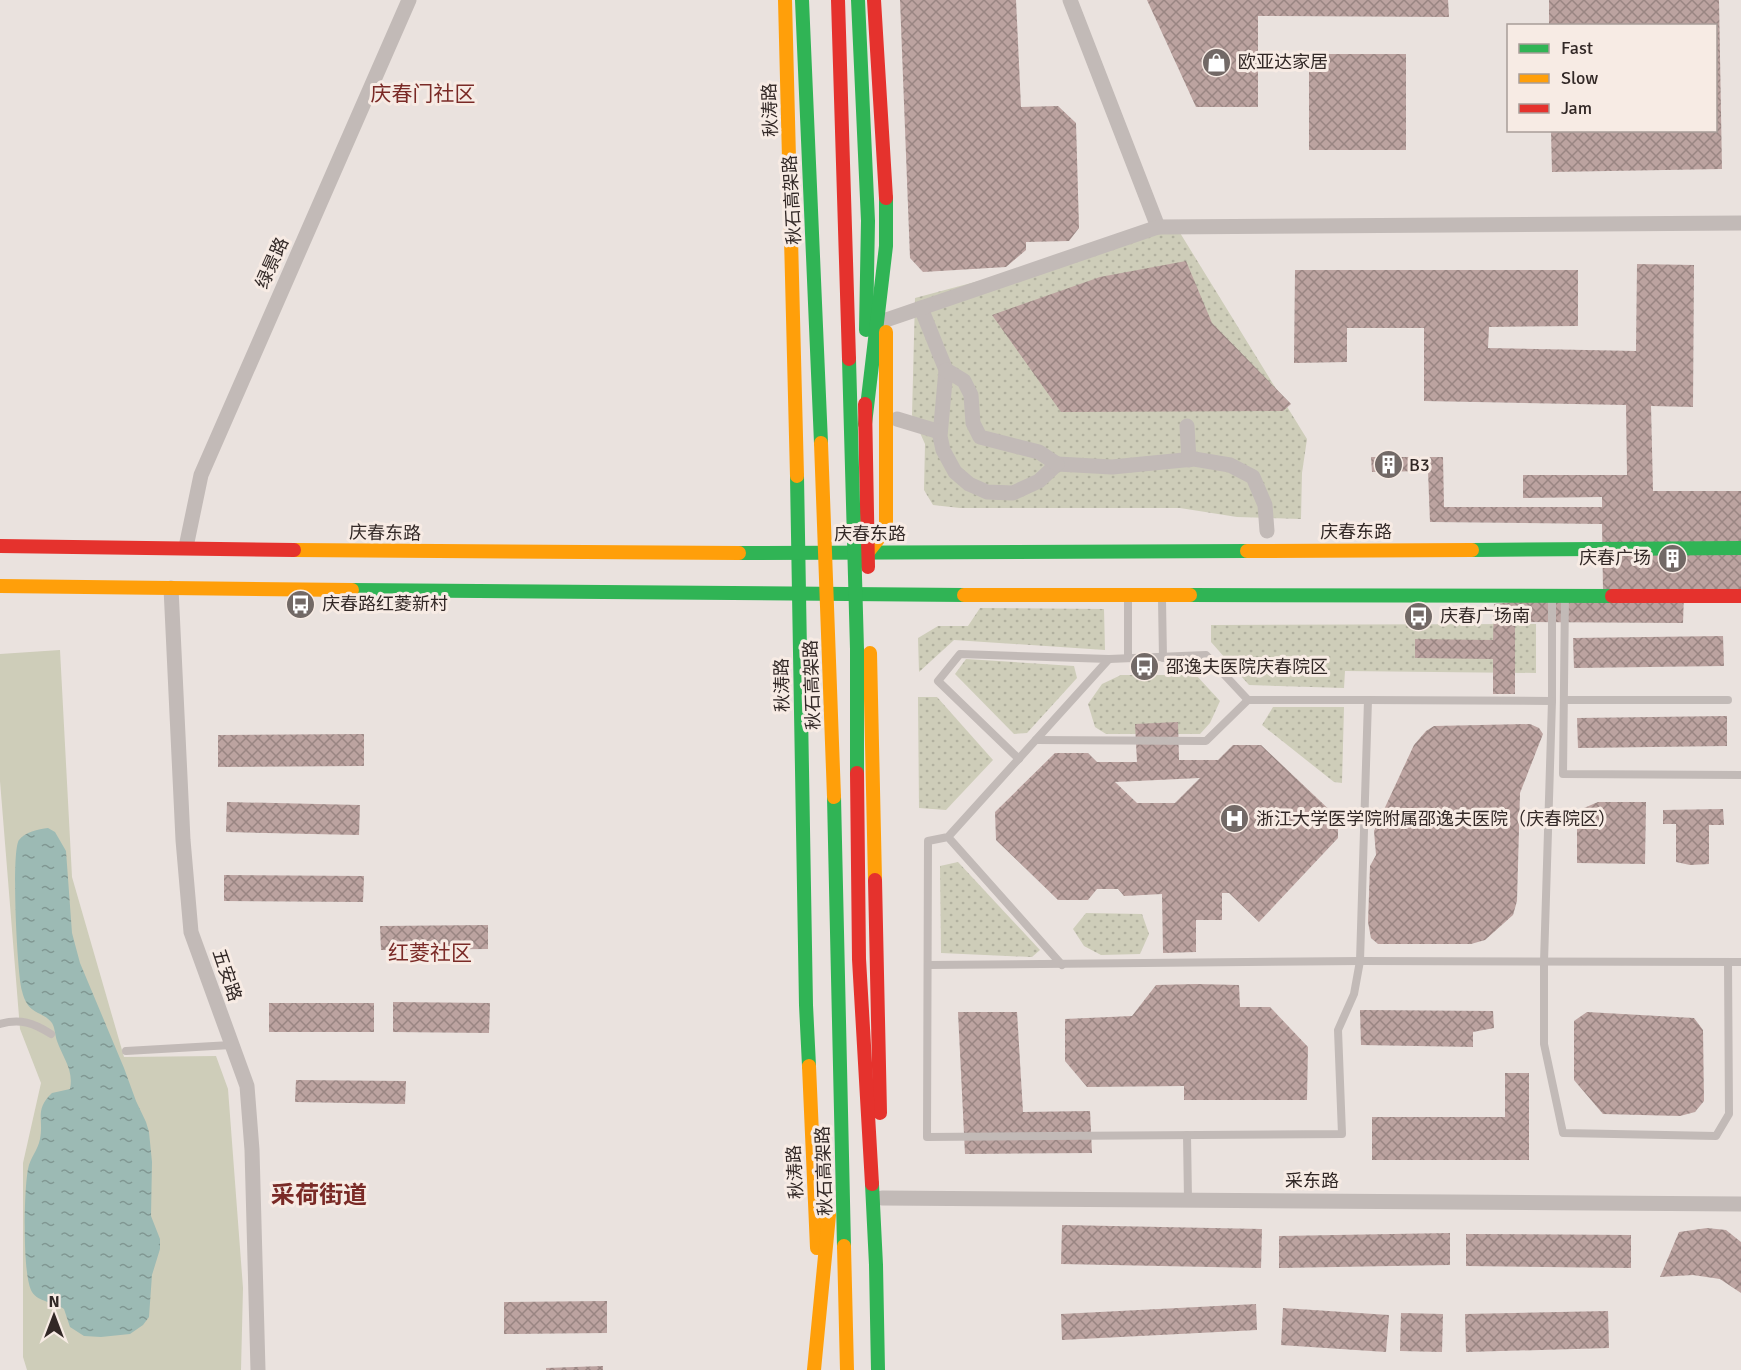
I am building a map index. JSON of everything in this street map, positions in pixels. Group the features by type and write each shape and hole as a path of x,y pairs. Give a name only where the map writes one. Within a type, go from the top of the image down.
{"main road":[{"name":"秋涛路","path":"784,0 799,552 806,1005 824,1370"},
{"name":"秋石高架路","path":"802,0 829,644 847,1370"},
{"path":"838,0 857,649 859,959 876,1265 878,1370"},
{"path":"858,0 868,221 865,424 882,1198 888,1370"},
{"path":"865,424 886,246 886,198 874,0"},
{"path":"868,552 886,529 886,320 881,0"},
{"name":"庆春东路","path":"0,546 440,552 1741,548"},
{"path":"0,586 798,595 1741,596"},
{"path":"814,1370 841,1109"}],"street":[{"name":"绿景路","path":"186,547 201,475 409,0"},
{"path":"1070,0 1158,227"},
{"path":"886,320 1158,227 1741,223"},
{"path":"921,308 946,370 940,432 943,450 955,472 969,484 987,492 1013,493 1039,481 1057,464"},
{"path":"946,370 964,381 971,395 973,423 980,436 1039,452 1057,464 1112,467 1189,460 1230,465 1253,477 1265,505 1267,531"},
{"path":"897,419 940,432"},
{"path":"1187,426 1189,460"},
{"name":"五安路","path":"171,588 183,840 191,932 247,1086 252,1150 258,1370"},
{"name":"采东路","path":"882,1198 1741,1204"}],"lane":[{"path":"1128,595 1128,658"},
{"path":"1162,595 1163,658"},
{"path":"1559,596 1564,700 1563,774 1741,775"},
{"path":"1559,596 1552,701 1544,962 1544,1044 1563,1133 1716,1136 1729,1114 1728,962"},
{"path":"1019,759 938,681 960,654 1109,659 1206,656 1248,700"},
{"path":"1109,659 948,837 928,841 927,1137 1342,1134 1338,1030 1354,994 1360,961 1368,700"},
{"path":"1036,740 1206,741 1248,700 1552,701"},
{"path":"1564,700 1728,700"},
{"path":"948,837 1062,965"},
{"path":"928,965 1360,961 1741,962"},
{"path":"0,1024 24,1021 51,1034"},
{"path":"126,1051 231,1045"},
{"path":"1187,1135 1188,1200"}],"green space":[{"path":"1177,228 1307,439 1302,473 1301,519 1237,517 1180,508 960,508 933,505 924,490 925,444 912,415 915,298"},
{"path":"980,608 1104,609 1105,650 954,640 919,672 918,638 938,626 968,626"},
{"path":"1536,624 1536,673 1345,671 1344,688 1249,685 1211,642 1211,625"},
{"path":"60,650 72,877 124,1057 216,1056 228,1089 243,1288 241,1370 27,1370 23,1357 23,1163 41,1083 20,1029 0,781 0,654"},
{"path":"966,659 1074,666 1077,678 1027,733 1014,734 955,674"},
{"path":"1121,675 1196,675 1220,701 1210,723 1200,734 1106,734 1095,727 1088,704 1102,684"},
{"path":"918,697 937,697 993,760 946,810 919,808"},
{"path":"1273,707 1344,707 1342,783 1334,782 1262,725"},
{"path":"958,862 1040,950 1032,957 941,953 940,866"},
{"path":"1086,913 1142,914 1149,934 1140,954 1101,955 1084,946 1073,929"}],"water":[{"path":"48,828 55,832 66,851 72,933 80,963 149,1132 152,1162 151,1216 160,1239 160,1249 152,1275 149,1317 143,1325 130,1334 84,1336 70,1327 64,1309 35,1295 29,1283 25,1232 28,1169 40,1139 43,1105 52,1093 70,1089 71,1082 52,1023 31,1009 25,999 18,962 15,865 19,840 36,830"}],"building":[{"path":"900,0 1016,0 1021,107 1058,106 1076,123 1079,228 1069,241 1026,242 1026,250 1006,267 923,272 910,258"},
{"name":"欧亚达家居","path":"1147,0 1448,0 1449,17 1258,16 1258,107 1196,107"},
{"path":"1549,0 1719,0 1722,169 1552,172 1551,132 1717,132 1717,24 1549,24"},
{"path":"1309,54 1406,54 1406,150 1309,150"},
{"path":"1186,261 1212,323 1291,404 1283,411 1061,412 992,315 1100,277"},
{"path":"1637,264 1694,265 1693,407 1651,406 1653,491 1741,491 1741,593 1684,593 1683,623 1515,622 1515,694 1493,694 1493,659 1415,658 1415,639 1493,640 1494,604 1603,592 1602,524 1430,522 1428,471 1372,472 1371,457 1443,457 1444,507 1602,507 1602,497 1523,498 1523,475 1627,475 1626,405 1424,401 1424,328 1347,328 1347,362 1294,363 1295,270 1578,270 1578,326 1489,327 1488,348 1636,351"},
{"path":"1723,636 1724,666 1574,668 1573,638"},
{"path":"1727,716 1727,746 1578,748 1577,718"},
{"path":"1178,722 1179,760 1218,760 1233,745 1261,745 1338,818 1338,838 1259,922 1229,893 1222,893 1222,920 1196,920 1196,952 1163,953 1162,894 1124,896 1118,889 1097,889 1088,900 1058,900 996,840 995,812 1055,753 1088,753 1097,762 1137,762 1135,724","holes":["1200,778 1175,803 1137,803 1115,782"]},
{"path":"1530,724 1539,728 1543,734 1520,793 1517,901 1513,915 1485,940 1471,944 1378,944 1371,938 1368,922 1370,866 1376,855 1374,831 1414,745 1426,731 1434,726"},
{"path":"364,734 364,766 218,767 218,735"},
{"path":"227,802 360,805 359,835 226,832"},
{"path":"1598,802 1646,802 1645,864 1577,863 1577,811"},
{"path":"1723,809 1724,825 1709,825 1709,864 1690,865 1676,862 1676,824 1663,824 1663,810"},
{"path":"224,875 364,876 363,902 224,901"},
{"path":"488,925 488,949 381,950 380,926"},
{"path":"1156,985 1239,985 1240,1007 1270,1007 1308,1047 1307,1100 1184,1100 1184,1086 1087,1087 1065,1061 1065,1019 1132,1016"},
{"path":"393,1002 490,1003 489,1033 393,1032"},
{"path":"269,1003 374,1003 374,1032 269,1032"},
{"path":"1360,1010 1493,1011 1494,1028 1473,1032 1473,1047 1361,1045"},
{"path":"958,1012 1017,1012 1023,1112 1090,1111 1092,1153 965,1154"},
{"path":"1587,1012 1694,1018 1703,1030 1704,1101 1695,1112 1680,1116 1603,1114 1574,1080 1574,1021"},
{"path":"1505,1073 1529,1073 1529,1160 1372,1160 1372,1117 1505,1117"},
{"path":"296,1080 406,1081 405,1104 295,1102"},
{"path":"1062,1225 1262,1229 1261,1268 1061,1264"},
{"path":"1707,1228 1726,1230 1741,1242 1741,1293 1720,1279 1693,1275 1660,1277 1679,1232"},
{"path":"1450,1233 1450,1265 1279,1268 1279,1236"},
{"path":"1466,1234 1631,1235 1631,1268 1466,1266"},
{"path":"607,1301 607,1333 504,1334 504,1302"},
{"path":"1256,1304 1257,1330 1062,1340 1061,1314"},
{"path":"1283,1308 1389,1315 1386,1352 1281,1345"},
{"path":"1608,1311 1609,1348 1466,1352 1465,1314"},
{"path":"1401,1313 1443,1314 1442,1352 1400,1351"},
{"path":"603,1366 603,1370 546,1370 546,1368"}],"traffic: fast":[{"path":"802,0 821,443"},
{"path":"858,0 868,221 866,330"},
{"path":"865,424 886,246 886,198"},
{"path":"849,359 857,649 857,773"},
{"path":"797,476 809,1066"},
{"path":"1472,550 1741,548"},
{"path":"739,553 1247,551"},
{"path":"352,590 964,595"},
{"path":"1190,595 1612,596"},
{"path":"834,797 844,1246"},
{"path":"872,1184 878,1370"}],"traffic: slow":[{"path":"785,0 797,476"},
{"path":"868,552 886,529 886,332"},
{"path":"821,443 834,797"},
{"path":"294,550 739,553"},
{"path":"1247,551 1472,550"},
{"path":"0,586 352,590"},
{"path":"964,595 1190,595"},
{"path":"870,653 875,880"},
{"path":"809,1066 817,1248"},
{"path":"814,1370 829,1215"},
{"path":"844,1246 847,1370"}],"traffic: jam":[{"path":"838,0 849,359"},
{"path":"874,0 886,198"},
{"path":"865,404 868,567"},
{"path":"0,546 294,550"},
{"path":"1612,596 1741,596"},
{"path":"857,773 859,959 872,1184"},
{"path":"875,880 880,1113"}],"place":[{"name":"欧亚达家居","path":"1217,62"},
{"name":"B3","path":"1388,465"},
{"name":"庆春广场","path":"1672,558"},
{"name":"庆春路红菱新村","path":"301,604"},
{"name":"庆春广场南","path":"1419,616"},
{"name":"邵逸夫医院庆春院区","path":"1145,667"},
{"name":"浙江大学医学院附属邵逸夫医院（庆春院区）","path":"1235,819"}],"district":[{"name":"庆春门社区","path":"423,94"},
{"name":"红菱社区","path":"430,953"},
{"name":"采荷街道","path":"319,1195"}]}
